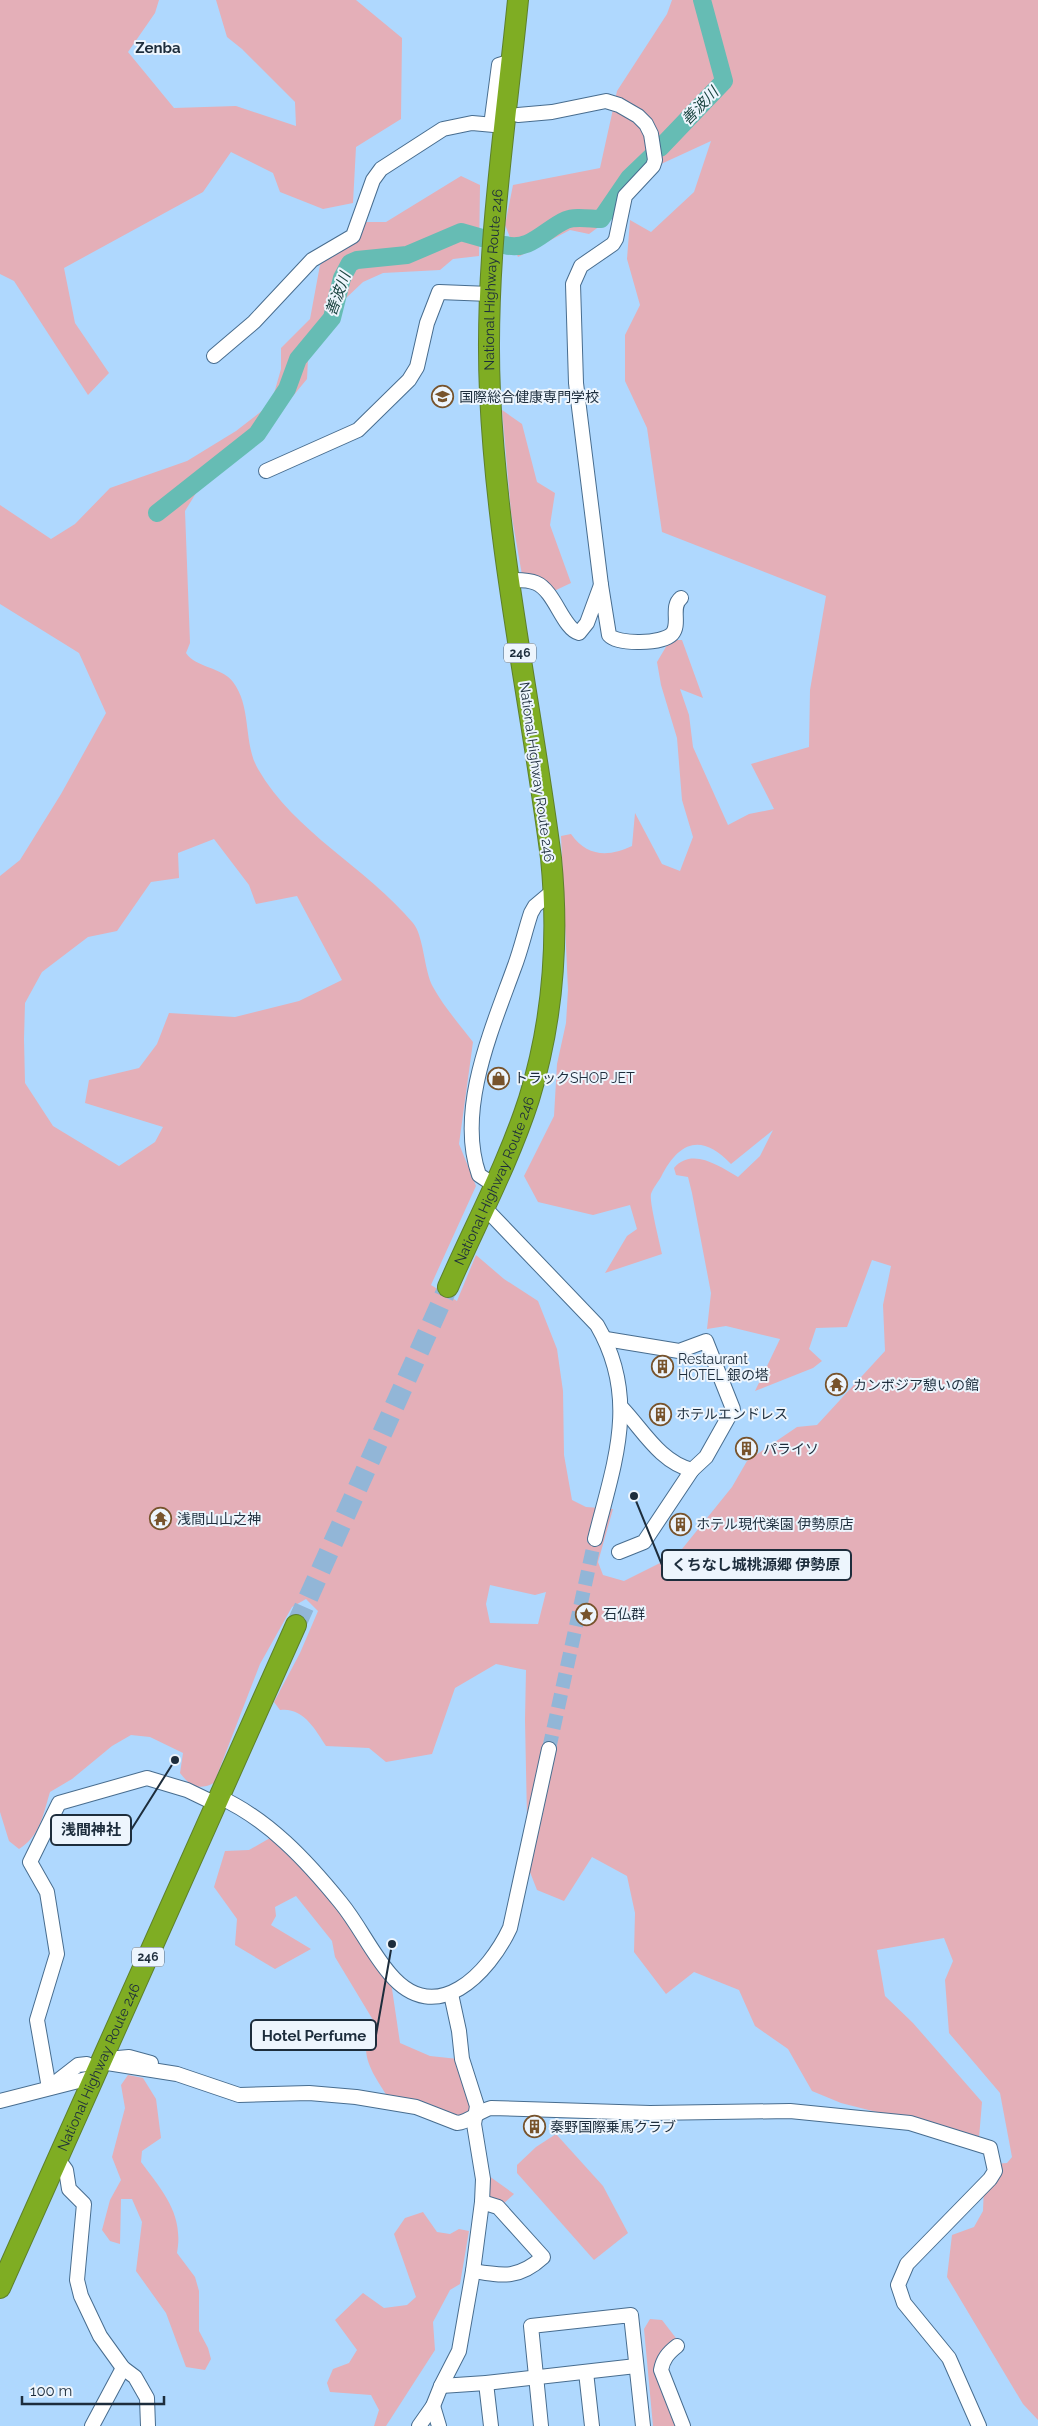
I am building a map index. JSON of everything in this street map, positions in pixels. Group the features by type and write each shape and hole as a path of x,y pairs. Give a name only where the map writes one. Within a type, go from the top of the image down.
{"highway":[{"name":"National Highway Route 246","path":"448,1287 494,1185 528,1100 539,1061 548,1016 554,955 554,890 547,828 508,580 493,451 489,370 490,294 502,119 512,61 518,0"},
{"name":"National Highway Route 246","path":"0,2288 296,1625"}],"street":[{"path":"214,356 254,322 312,260 353,236 374,180 381,168 443,129 611,102 642,120 651,134 655,149 653,166 625,196 616,239 613,244 581,266 573,284 576,383 609,635 621,642 662,640 671,635 675,629 676,606 681,598"},
{"path":"266,471 358,430 409,380 417,367 426,324 438,292 490,294"},
{"path":"508,580 530,581 538,584 551,595 572,630 579,633 587,623 601,585"},
{"path":"494,1185 480,1175 474,1149 472,1125 479,1073 495,1018 515,966 531,914 535,906 554,890"},
{"path":"484,1207 584,1310 606,1339 616,1368 622,1408 617,1450 595,1539"},
{"path":"606,1339 679,1352 706,1340 734,1409 706,1457 692,1470 644,1542 619,1552"},
{"path":"622,1408 663,1455 677,1464 692,1470"},
{"path":"49,2088 37,2020 57,1954 47,1892 30,1862 59,1803 147,1778 218,1800 255,1816 314,1874 341,1904 390,1975 414,1992 429,1998 451,1994 481,1971 499,1948 510,1928 549,1749"},
{"path":"419,2426 433,2406 459,2351 473,2271 482,2202 483,2179 474,2124 477,2106 462,2059 459,2031 451,1994"},
{"path":"0,2101 49,2088 100,2065 194,2078 238,2095 309,2093 356,2097 416,2107 457,2123 464,2123 483,2110 491,2108 650,2113 790,2111 910,2123 990,2148 995,2171 990,2179 907,2264 898,2285 904,2304 949,2358 979,2426"},
{"path":"58,2159 66,2170 69,2188 84,2204 77,2280 82,2296 100,2336 123,2368 135,2377 147,2398 148,2426"},
{"path":"473,2271 504,2276 532,2268 543,2258 498,2207 482,2202"},
{"path":"541,2426 530,2326 631,2315 643,2426"},
{"path":"677,2346 668,2353 662,2362 661,2370 683,2426"},
{"path":"441,2386 486,2383 636,2366"},
{"path":"92,2426 123,2368"},
{"path":"586,2372 592,2426"},
{"path":"486,2383 490,2426"},
{"path":"433,2406 439,2426"}],"shaded area":[{"path":"0,0 159,0 155,13 128,52 174,108 236,106 296,126 295,102 242,49 227,37 216,0 356,0 402,38 401,119 356,147 353,203 323,209 280,192 273,173 231,152 203,192 64,268 75,323 109,373 88,395 14,281 0,274"},
{"path":"672,0 1038,0 1038,2420 1023,2404 947,2277 952,2235 974,2227 983,2211 984,2185 994,2164 1007,2163 1012,2157 1000,2093 949,2033 945,1980 953,1961 944,1938 877,1950 885,1996 913,2023 982,2102 979,2138 841,2103 812,2091 788,2049 755,2026 739,1990 694,1972 666,1994 634,1952 635,1913 627,1876 592,1857 564,1901 537,1890 528,1867 525,1720 526,1670 496,1664 455,1688 432,1754 386,1762 369,1748 326,1746 308,1720 295,1712 280,1710 274,1702 300,1653 318,1611 306,1599 292,1607 260,1664 214,1783 203,1787 191,1784 180,1773 183,1753 150,1737 131,1735 112,1746 72,1779 50,1792 40,1824 32,1838 19,1849 9,1841 0,1812 0,876 20,860 61,794 106,713 79,653 0,604 0,505 51,539 75,524 110,488 187,461 236,431 271,404 281,369 281,348 310,319 320,265 366,222 386,222 461,176 480,185 479,256 453,259 440,270 383,273 363,282 344,300 329,330 308,359 307,379 283,408 201,485 185,511 190,643 186,653 196,662 222,673 233,682 243,702 253,759 273,792 311,831 374,884 413,923 417,929 433,987 447,1009 473,1042 459,1144 476,1186 431,1285 457,1301 476,1255 504,1279 538,1301 557,1349 563,1391 564,1455 572,1500 586,1507 613,1509 598,1562 603,1575 624,1581 678,1554 732,1487 747,1461 797,1427 817,1425 885,1351 883,1305 891,1266 872,1260 847,1327 816,1328 809,1349 822,1361 813,1368 755,1391 780,1339 726,1326 707,1329 711,1293 692,1193 688,1177 676,1175 674,1168 681,1162 689,1159 706,1160 738,1177 760,1156 773,1130 731,1164 720,1154 701,1145 692,1145 675,1155 651,1194 662,1254 605,1273 627,1236 637,1229 630,1205 593,1215 538,1202 524,1176 554,1116 557,1064 566,1023 568,990 561,836 571,834 584,847 599,853 623,850 632,846 635,813 662,864 680,871 693,837 682,800 677,738 661,685 657,662 670,640 682,640 703,698 680,689 689,715 693,747 728,825 749,814 774,809 751,764 809,747 810,690 826,596 662,532 647,428 625,381 625,335 640,305 627,259 630,220 651,232 694,192 711,141 622,182 615,215 589,234 570,230 518,257 505,225 513,185 600,168 617,91 667,14","holes":["214,839 249,885 256,904 297,896 342,980 299,1001 235,1017 169,1013 157,1044 139,1068 89,1080 85,1103 163,1127 155,1142 119,1166 53,1126 25,1083 25,1003 42,972 88,937 117,931 151,882 179,878 178,853","490,1585 535,1595 546,1592 538,1624 490,1623 486,1604"]},
{"path":"502,410 522,424 537,482 555,493 550,525 571,583 554,591 522,575 511,512"},
{"path":"270,1838 324,1890 391,1982 400,2043 430,2056 458,2059 472,2110 458,2118 389,2099 368,2062 366,2053 368,2032 373,2020 335,1957 332,1941 296,1896 275,1907 276,1916 271,1925 311,1949 275,1969 235,1945 237,1919 214,1887 225,1851 249,1850"},
{"path":"128,2075 143,2078 156,2099 161,2138 142,2151 141,2162 170,2204 177,2227 177,2253 195,2277 199,2291 199,2331 208,2348 211,2359 205,2370 186,2367 166,2313 136,2271 142,2222 132,2199 121,2199 120,2244 110,2241 102,2230 110,2200 121,2180 112,2157 125,2108 121,2085"},
{"path":"556,2134 603,2186 628,2233 594,2260 517,2173 517,2165 536,2147"},
{"path":"489,2176 514,2194 502,2205 488,2197"},
{"path":"423,2212 437,2232 450,2234 459,2229 469,2231 460,2284 450,2290 433,2322 435,2350 386,2426 374,2426 379,2410 371,2395 330,2392 327,2383 333,2369 349,2363 357,2350 335,2320 363,2293 384,2308 407,2305 416,2297 394,2234 405,2218"},
{"path":"650,2319 662,2320 679,2342 661,2360 679,2426 653,2426 644,2329"}],"waterway":[{"name":"善波川","path":"660,148 724,81 702,0"},
{"name":"善波川","path":"505,245 514,246 530,243 566,220 578,218 601,219 629,178 652,156"},
{"name":"善波川","path":"157,513 257,434 287,389 298,359 332,318 342,278 350,263 357,260 407,255 461,232 482,238"}],"tunnel":[{"path":"296,1625 448,1287"},
{"path":"549,1749 595,1539"}],"place":[{"name":"国際総合健康専門学校","path":"443,397"},
{"name":"トラックSHOP JET","path":"498,1078"},
{"name":"Restaurant HOTEL 銀の塔","path":"662,1367"},
{"name":"カンボジア憩いの館","path":"837,1385"},
{"name":"ホテルエンドレス","path":"660,1414"},
{"name":"パライソ","path":"747,1449"},
{"name":"くちなし城桃源郷 伊勢原","path":"634,1496"},
{"name":"浅間山山之神","path":"161,1519"},
{"name":"ホテル現代楽園 伊勢原店","path":"680,1524"},
{"name":"石仏群","path":"587,1614"},
{"name":"浅間神社","path":"175,1760"},
{"name":"Hotel Perfume","path":"392,1944"},
{"name":"秦野国際乗馬クラブ","path":"534,2127"}],"district":[{"name":"Zenba","path":"158,48"}]}
